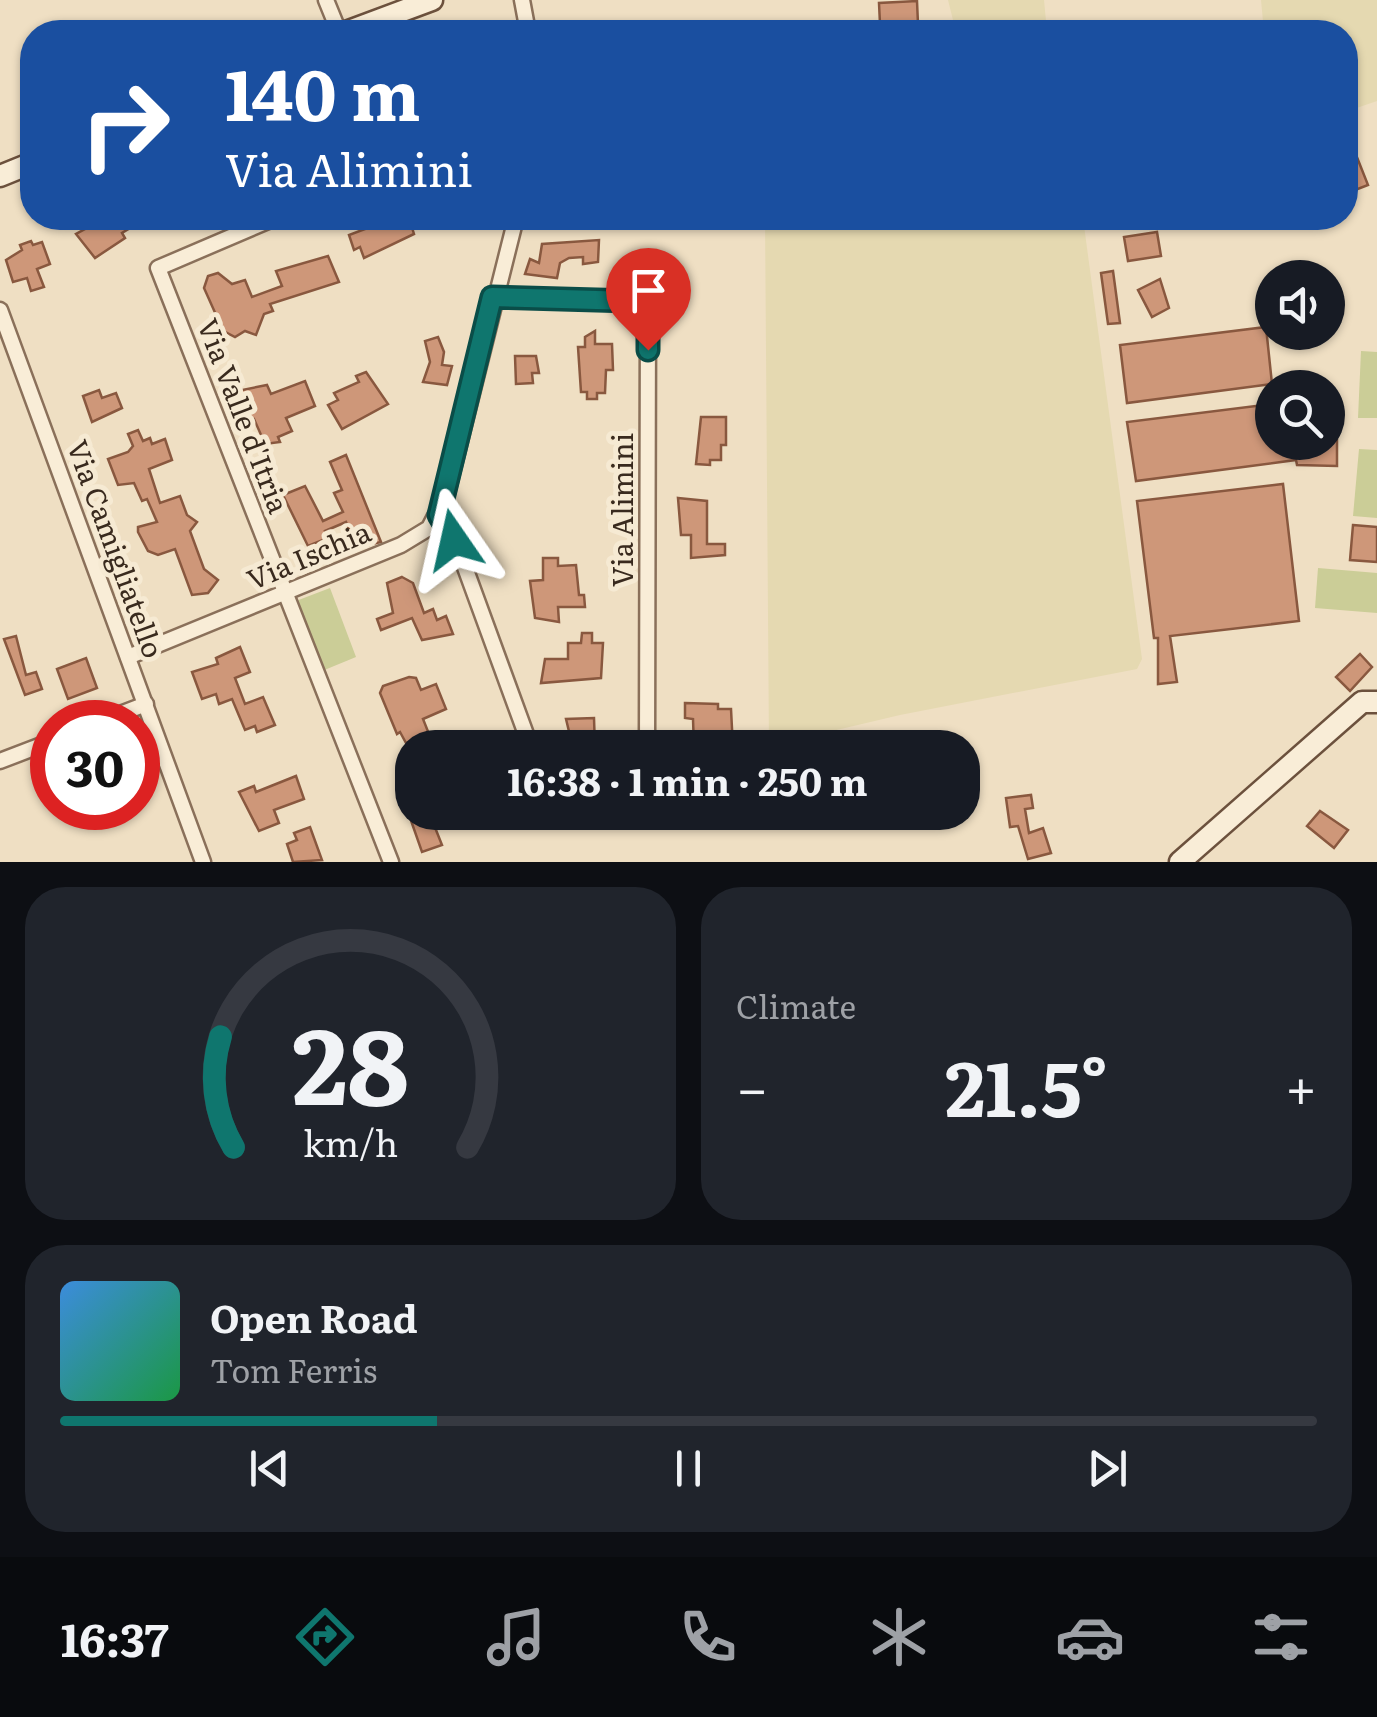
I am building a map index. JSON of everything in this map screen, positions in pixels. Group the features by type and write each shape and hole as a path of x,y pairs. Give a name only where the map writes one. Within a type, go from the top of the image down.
{"street":[{"path":"378,20 432,0"},
{"name":"Via Valle d'Itria","path":"247,230 158,268 390,862"},
{"path":"512,230 492,297 439,515 454,540 524,730"},
{"name":"Via Alimini","path":"492,297 632,301 648,311 647,730"},
{"name":"Via Camigliatello","path":"0,310 144,700"},
{"name":"Via Ischia","path":"128,657 402,545 429,528 439,515"},
{"path":"1180,862 1362,702 1377,702"},
{"name":"Via Camigliatello","path":"160,744 202,862"},
{"path":"0,761 30,749"}],"shaded area":[{"path":"948,0 1044,0 1046,20 953,20"},
{"path":"1261,0 1377,0 1377,101 1358,108 1358,20 1263,20"},
{"path":"765,230 1085,230 1142,659 1137,669 837,730 769,730"}],"green space":[{"path":"1361,351 1377,352 1377,418 1358,418"},
{"path":"1359,449 1377,450 1377,518 1353,516"},
{"path":"1318,568 1377,573 1377,613 1315,608"},
{"path":"330,588 356,657 322,671 296,601"}],"building":[{"path":"917,1 918,20 880,20 879,3"},
{"path":"1358,160 1368,185 1358,189"},
{"path":"83,230 127,230 122,233 125,238 95,258 76,234"},
{"path":"362,230 413,230 414,234 364,258 360,247 354,250 349,235"},
{"path":"1157,232 1161,256 1128,261 1124,237"},
{"path":"599,240 598,262 583,264 583,257 569,258 560,263 557,278 525,274 530,259 539,263 542,244"},
{"path":"31,241 33,245 42,242 50,264 37,269 44,287 31,291 27,278 13,282 6,260 22,250 20,245"},
{"path":"328,256 339,282 270,304 273,311 264,314 256,335 245,331 235,337 214,326 217,317 204,288 208,276 218,273 232,284 245,280 252,297 282,286 276,271"},
{"path":"1113,271 1120,323 1108,324 1101,273"},
{"path":"1160,279 1169,308 1152,317 1138,290"},
{"path":"1255,328 1255,350 1268,350 1271,370 1255,370 1255,386 1127,403 1120,345"},
{"path":"595,331 595,344 612,344 613,370 606,370 605,393 597,393 597,399 587,399 587,392 581,392 578,347 585,347 585,337"},
{"path":"438,337 444,352 442,365 452,366 447,385 423,382 430,362 425,341"},
{"path":"515,356 536,356 539,373 532,373 533,383 516,384"},
{"path":"366,372 388,404 342,429 328,405 338,400 334,393 359,382 356,376"},
{"path":"305,381 315,406 286,418 292,431 278,437 280,442 265,444 254,419 251,420 246,408 241,409 238,400 242,390 267,385 271,394"},
{"path":"99,390 102,398 116,393 122,408 92,422 83,396"},
{"path":"1255,406 1255,460 1296,460 1136,481 1127,422"},
{"path":"701,417 726,417 726,445 721,445 721,460 710,460 710,465 696,464"},
{"path":"138,430 143,441 150,438 152,444 165,439 172,460 149,469 160,503 180,496 187,515 197,522 190,531 204,569 218,580 208,593 192,595 175,549 158,555 148,551 138,532 138,527 157,522 147,499 142,501 134,483 118,485 108,459 128,452 133,446 128,434"},
{"path":"346,455 381,542 357,548 346,522 325,531 328,538 308,546 283,495 305,486 323,521 343,512 334,493 342,490 330,462"},
{"path":"1296,460 1337,460 1337,466 1297,465"},
{"path":"1283,484 1299,621 1170,636 1177,682 1158,684 1158,638 1154,638 1137,501"},
{"path":"678,498 707,501 707,544 725,544 725,555 691,558 691,535 681,535"},
{"path":"1353,525 1377,527 1377,562 1350,560"},
{"path":"543,558 558,558 558,566 576,565 579,595 584,595 585,607 558,607 559,622 535,618 530,581 543,580"},
{"path":"402,577 413,583 424,613 433,609 437,620 446,616 453,634 422,640 412,618 381,630 377,619 393,613 387,583"},
{"path":"582,633 592,633 592,643 603,643 601,678 541,683 545,659 568,659 568,643 581,643"},
{"path":"16,636 26,675 36,672 42,689 25,695 4,639"},
{"path":"240,647 250,672 235,678 245,704 263,697 275,725 257,732 255,726 245,730 232,699 219,704 216,694 202,699 192,672 218,664 216,658"},
{"path":"1360,654 1372,667 1350,691 1336,677"},
{"path":"86,658 97,688 68,699 57,669"},
{"path":"409,677 416,678 421,690 436,684 446,709 423,719 427,730 395,730 380,693 383,686"},
{"path":"685,703 718,704 718,709 731,709 732,730 693,730 693,719 685,718"},
{"path":"594,718 594,730 569,730 566,719"},
{"path":"296,776 304,799 274,810 279,823 259,831 239,792 254,786 256,792"},
{"path":"1031,795 1033,808 1025,809 1029,833 1043,828 1051,853 1028,859 1018,826 1010,827 1006,798"},
{"path":"1320,811 1348,830 1334,848 1307,826"},
{"path":"310,827 322,860 293,862 287,844 297,840 294,833"},
{"path":"414,830 436,830 442,845 422,852"}],"route":[{"path":"454,540 439,515 492,297 632,301 648,311 648,350"}]}
